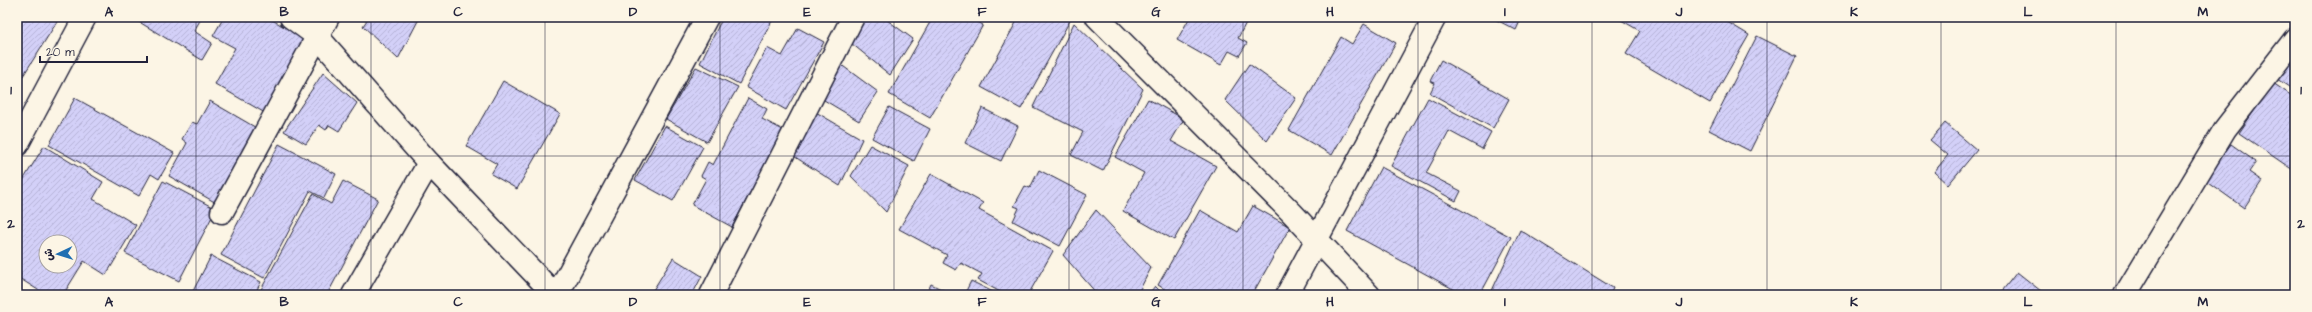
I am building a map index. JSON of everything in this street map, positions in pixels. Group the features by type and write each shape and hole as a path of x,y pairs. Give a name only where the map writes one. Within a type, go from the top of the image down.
{"street":[{"path":"17,145 85,17"},
{"path":"291,17 317,36 429,164 556,295 707,17"},
{"path":"222,212 328,17"},
{"path":"711,295 853,17"},
{"path":"1097,17 1317,239 1370,295"},
{"path":"1287,295 1435,17"},
{"path":"2125,295 2225,129 2295,39"},
{"path":"353,295 429,164"}],"building":[{"path":"17,17 60,17 23,76 17,72"},
{"path":"131,17 202,17 194,31 212,43 202,60"},
{"path":"224,17 267,17 307,40 265,113 215,84 235,48 213,36"},
{"path":"369,17 420,17 398,59 363,26"},
{"path":"723,17 774,17 739,84 700,63"},
{"path":"862,17 883,17 913,39 890,75 851,43"},
{"path":"933,17 969,17 983,25 930,118 889,94"},
{"path":"1019,17 1072,17 1021,109 981,87"},
{"path":"1190,17 1249,17 1238,38 1247,43 1239,56 1229,51 1221,65 1177,40"},
{"path":"1491,17 1522,17 1516,30"},
{"path":"1616,17 1719,17 1749,35 1710,103 1626,54 1640,31"},
{"path":"1074,23 1143,89 1103,171 1071,155 1083,132 1033,107"},
{"path":"1364,24 1396,43 1332,155 1289,130 1341,37 1352,44"},
{"path":"798,28 824,42 786,110 746,87 767,48 782,56"},
{"path":"1757,36 1797,56 1750,151 1709,130"},
{"path":"2295,52 2295,91 2277,79"},
{"path":"1441,60 1509,99 1493,128 1430,93 1435,83 1430,81"},
{"path":"836,61 878,92 859,121 819,97"},
{"path":"1249,64 1296,98 1267,141 1225,100"},
{"path":"696,67 738,87 707,142 666,119"},
{"path":"323,73 357,103 339,131 329,125 326,130 319,125 306,144 284,131"},
{"path":"503,81 560,114 517,189 491,174 497,164 466,146"},
{"path":"2273,83 2295,98 2295,168 2293,170 2239,133"},
{"path":"75,98 174,153 159,179 151,174 139,196 49,145"},
{"path":"748,98 767,109 762,119 783,130 732,227 692,205 706,179 701,176 708,162 713,165"},
{"path":"1428,98 1491,132 1482,149 1449,131 1426,173 1461,191 1456,201 1391,166"},
{"path":"1148,99 1184,119 1171,141 1216,166 1174,240 1123,211 1144,173 1115,157"},
{"path":"210,101 260,130 218,204 169,176 187,143 182,139 192,122 197,124"},
{"path":"889,107 930,129 914,161 872,138"},
{"path":"982,108 1018,126 1001,161 965,143"},
{"path":"814,111 862,139 840,186 789,153"},
{"path":"1945,123 1977,150 1948,185 1934,172 1948,155 1930,140"},
{"path":"665,126 703,147 673,201 635,180"},
{"path":"279,144 336,174 324,198 310,191 264,278 221,255"},
{"path":"2231,144 2256,162 2249,172 2262,181 2244,208 2205,180"},
{"path":"870,145 909,166 886,212 851,176"},
{"path":"44,146 103,182 93,199 136,225 106,275 84,261 78,271 78,234 38,234 38,274 76,274 63,295 46,295 19,278 21,274 17,272 17,190"},
{"path":"1381,167 1511,237 1480,295 1464,295 1347,231"},
{"path":"1039,170 1087,195 1060,246 1013,221 1019,208 1014,206 1025,186 1030,188"},
{"path":"931,174 983,203 979,210 1053,251 1028,295 1006,295 978,280 982,274 961,263 956,270 943,263 947,255 899,229"},
{"path":"163,181 216,209 179,281 125,253"},
{"path":"343,181 378,199 327,295 258,295 313,194 331,204"},
{"path":"1253,206 1290,227 1252,295 1174,295 1158,285 1200,210 1238,232"},
{"path":"1096,210 1151,268 1137,295 1098,295 1063,255"},
{"path":"1520,230 1613,288 1610,295 1490,295"},
{"path":"211,256 261,282 254,295 191,295"},
{"path":"673,258 702,276 692,295 650,295"},
{"path":"2017,272 2046,295 1999,295"},
{"path":"971,281 999,295 964,295"},
{"path":"931,284 953,295 926,295"},
{"path":"1155,286 1164,295 1148,295"}]}
